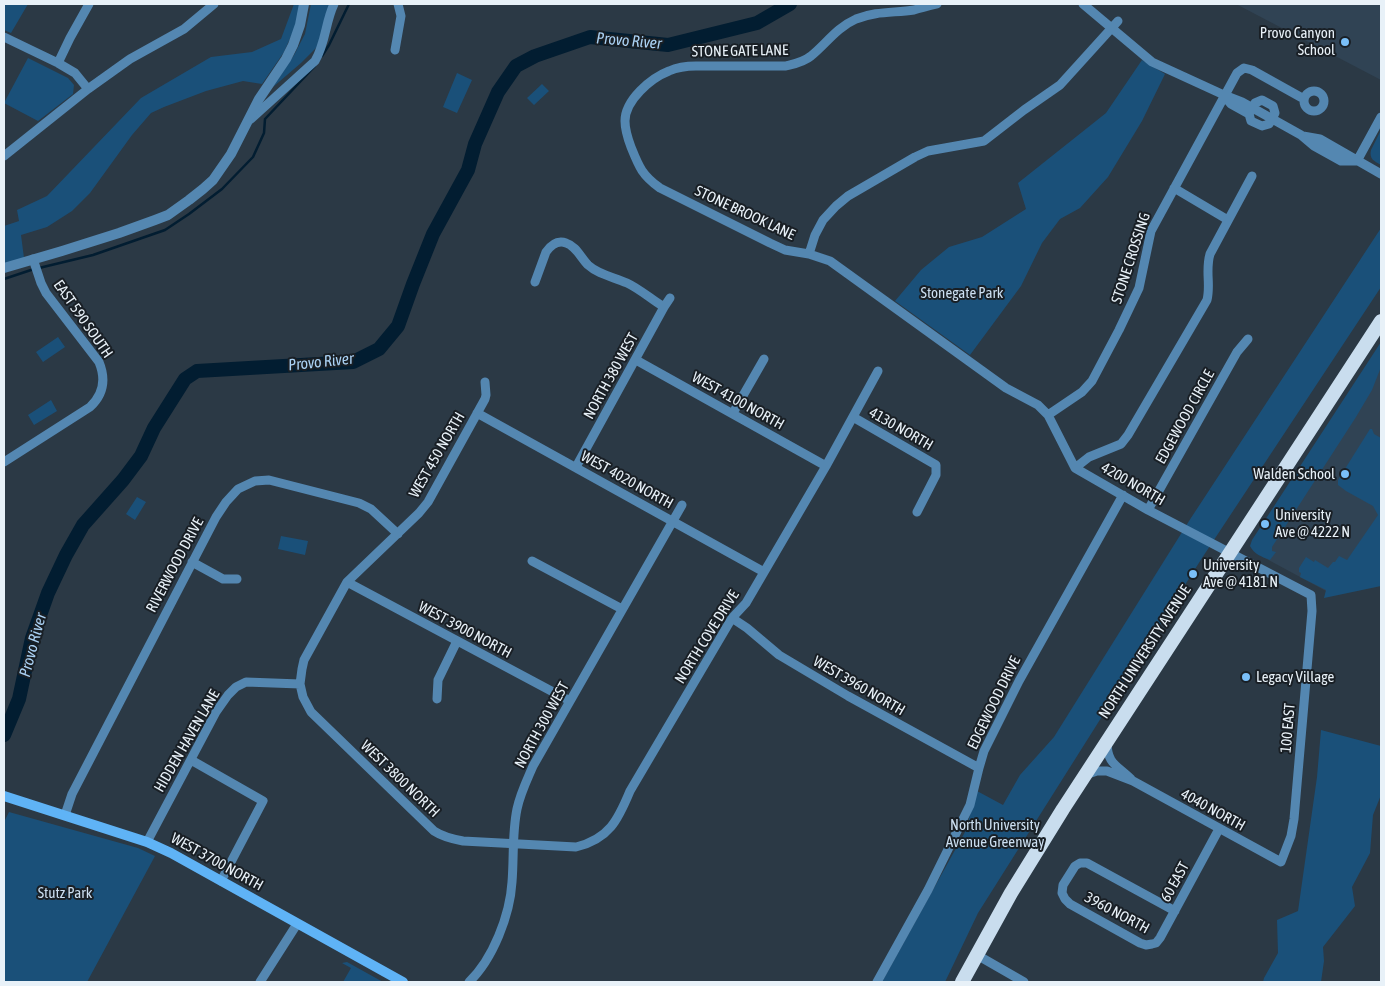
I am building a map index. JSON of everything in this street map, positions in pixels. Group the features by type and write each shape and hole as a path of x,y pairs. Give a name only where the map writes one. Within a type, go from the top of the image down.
{"highway":[{"name":"NORTH UNIVERSITY AVENUE","path":"962,982 1030,860 1381,321"}],"main road":[{"name":"WEST 3700 NORTH","path":"4,796 147,842 171,853 403,982"}],"street":[{"path":"58,63 89,4"},
{"path":"4,156 88,89 130,59 184,29 214,4"},
{"path":"4,268 119,234 168,214 190,200 213,180 231,154 258,99 286,59 300,25 304,4"},
{"path":"248,121 315,61 322,49 334,4"},
{"path":"395,50 401,16 398,4"},
{"name":"STONE GATE LANE","path":"626,132 625,119 628,107 634,96 652,80 667,71 683,66 786,66 810,57 830,37 857,19 878,12 914,10 937,4"},
{"path":"1083,4 1152,62 1224,96 1242,102 1250,111 1251,121 1262,126 1269,124 1275,113 1273,106 1262,100 1255,103 1250,111"},
{"path":"809,254 815,235 823,220 848,196 914,156 928,151 984,141 1060,85 1118,21"},
{"path":"4,37 75,73 88,89"},
{"name":"STONE CROSSING","path":"1048,415 1082,392 1092,381 1139,288 1151,231 1237,73 1244,68 1252,70 1304,99"},
{"path":"1358,161 1381,117"},
{"path":"1272,119 1301,135 1320,140 1381,174"},
{"name":"STONE BROOK LANE","path":"626,132 638,166 648,179 660,188 785,250 809,254 830,261 1006,388 1038,405 1048,415"},
{"path":"1048,415 1075,468 1089,457 1121,444 1128,436 1207,300 1209,291 1206,264 1252,176"},
{"path":"1174,188 1228,220"},
{"path":"535,282 549,247 565,242 574,248 595,270 627,283 664,307"},
{"name":"EAST 590 SOUTH","path":"4,462 90,407 100,396 104,378 99,362 46,292 33,259"},
{"name":"NORTH 380 WEST","path":"576,467 670,298"},
{"name":"EDGEWOOD CIRCLE","path":"1148,510 1237,352 1248,339"},
{"path":"733,413 764,359"},
{"name":"WEST 4100 NORTH","path":"636,360 826,466"},
{"name":"NORTH COVE DRIVE","path":"513,844 576,846 597,839 612,827 622,811 630,791 732,618 746,603 826,466 878,371"},
{"name":"WEST 450 NORTH","path":"300,684 304,660 347,582 398,534 428,502 486,395 485,382"},
{"name":"WEST 4020 NORTH","path":"477,412 764,572"},
{"name":"4130 NORTH","path":"852,417 936,464 936,475 917,512"},
{"name":"4200 NORTH","path":"1075,468 1148,510 1311,595"},
{"name":"RIVERWOOD DRIVE","path":"65,815 72,794 192,562 226,502 238,489 245,484 262,480 276,481 358,503 371,509 398,534"},
{"name":"EDGEWOOD DRIVE","path":"877,982 928,890 963,820 970,805 978,768 984,752 1019,681 1123,495"},
{"name":"NORTH 300 WEST","path":"469,982 475,979 504,924 510,902 517,811 533,766 682,505"},
{"path":"532,561 622,608"},
{"path":"192,562 223,579 237,578"},
{"name":"WEST 3900 NORTH","path":"347,582 570,701"},
{"name":"100 EAST","path":"1281,862 1291,836 1294,819 1312,611 1311,595"},
{"name":"WEST 3960 NORTH","path":"732,618 779,655 848,696 978,768"},
{"path":"437,699 438,680 457,642"},
{"name":"HIDDEN HAVEN LANE","path":"147,842 216,712 228,695 236,687 246,682 300,684"},
{"name":"WEST 3800 NORTH","path":"300,684 303,697 312,712 434,830 451,839 513,844"},
{"name":"4040 NORTH","path":"1107,741 1108,754 1112,762 1133,781"},
{"path":"191,760 264,800 221,881"},
{"name":"4040 NORTH","path":"1085,774 1107,771 1133,781 1219,830 1281,862"},
{"name":"60 EAST","path":"1152,944 1160,938 1219,830"},
{"name":"3960 NORTH","path":"1152,944 1146,945 1067,902 1062,893 1063,885 1072,869 1077,864 1090,864 1175,911"},
{"path":"260,982 297,924"},
{"path":"977,955 1024,982"}],"shaded area":[{"name":"Provo Canyon School","path":"1236,4 1381,4 1381,80"},
{"name":"Walden School","path":"1381,361 1381,512 1326,591 1263,557"}],"green space":[{"path":"4,4 28,4 11,33 4,30"},
{"path":"294,4 300,4 296,25 284,52 262,84 243,81 206,91 151,113 132,135 90,193 72,211 47,227 21,235 24,258 4,264 4,226 19,221 17,210 47,196 141,98 211,57 252,52 281,39"},
{"path":"311,4 330,4 317,47 273,87 305,34"},
{"path":"28,58 68,78 74,85 73,94 38,121 4,103"},
{"name":"Stonegate Park","path":"1142,60 1165,74 1142,121 1108,177 1080,208 1060,219 1042,243 1021,286 970,355 895,301 921,270 949,247 982,237 1026,209 1018,183 1106,113"},
{"path":"457,73 472,80 457,113 443,107"},
{"path":"542,84 549,91 534,105 527,98"},
{"path":"1381,130 1381,165 1371,156 1371,150"},
{"name":"North University Avenue Greenway","path":"1381,228 1381,287 1202,558 978,913 945,982 882,982 965,832 977,791 1003,805 1020,775 1054,737 1189,521"},
{"path":"58,337 65,347 43,362 36,352"},
{"path":"1381,342 1381,367 1372,390 1272,547 1272,551 1276,552 1270,560 1258,555 1250,546 1252,540"},
{"path":"51,400 57,411 34,425 28,415"},
{"path":"1370,429 1381,438 1381,586 1324,598 1326,590 1300,577 1299,568 1306,557 1328,568 1339,556 1347,560 1378,515 1373,506 1338,485 1338,480"},
{"path":"137,497 146,502 135,520 126,514"},
{"path":"281,536 308,541 305,555 278,549"},
{"path":"1321,730 1381,746 1381,795 1373,815 1370,853 1352,887 1355,906 1323,947 1324,961 1321,982 1263,982 1278,953 1277,920 1298,911 1317,777"},
{"name":"Stutz Park","path":"9,812 138,848 155,856 87,982 4,982 4,822"},
{"path":"347,962 383,982 343,982 351,968 342,963"}],"waterway":[{"path":"322,56 349,4"},
{"name":"Provo River","path":"4,735 19,699 32,638 48,593 66,555 83,525 123,480 141,456 154,428 185,379 197,371 353,362 379,349 398,326 433,234 468,170 475,144 498,92 516,66 535,56 590,37 668,45 757,23 790,4"},
{"path":"39,268 93,255 165,230 189,214 222,189 253,157 264,133 265,119 315,66"},
{"path":"4,279 34,269"}],"place":[{"name":"Provo Canyon School","path":"1345,42"},
{"name":"Walden School","path":"1345,474"},
{"name":"University Ave @ 4222 N","path":"1265,524"},
{"name":"University Ave @ 4181 N","path":"1193,574"},
{"name":"Legacy Village","path":"1246,677"}]}
